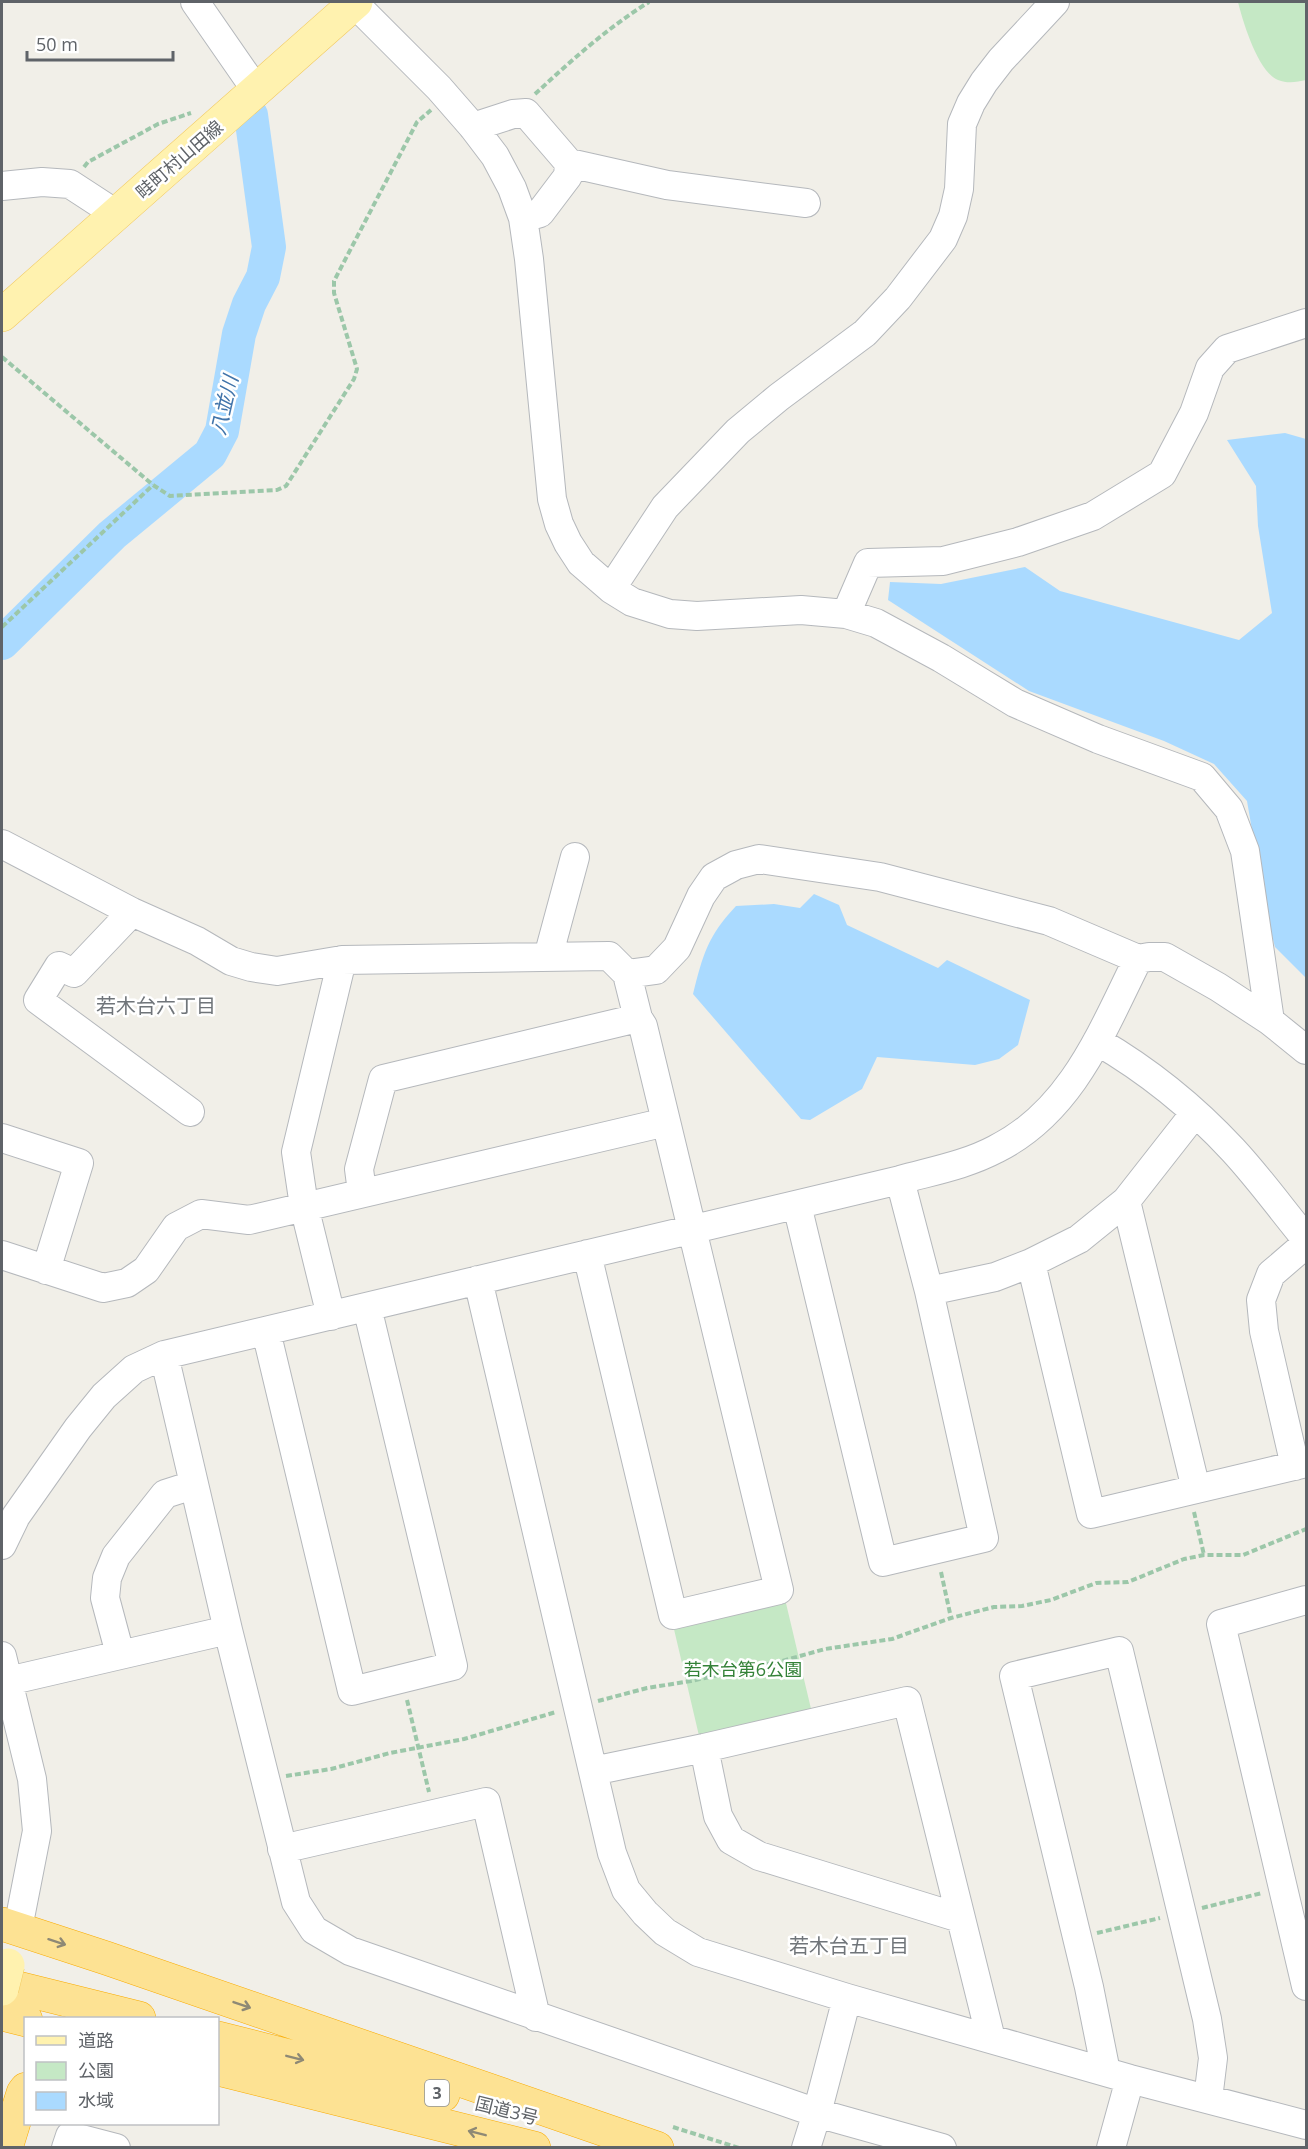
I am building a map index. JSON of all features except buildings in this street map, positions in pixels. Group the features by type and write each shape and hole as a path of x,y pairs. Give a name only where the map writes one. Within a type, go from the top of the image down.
{"highway":[{"path":"10,1916 656,2148"},
{"path":"4,1979 132,2017"},
{"path":"2,2014 24,2020"},
{"name":"国道3号","path":"219,2038 656,2148"},
{"name":"国道3号","path":"219,2069 534,2148"},
{"path":"219,2084 288,2101 377,2109"},
{"path":"6,2148 24,2091"}],"main road":[{"name":"畦町村山田線","path":"2,315 355,2"},
{"path":"4,1979 10,1916"}],"street":[{"path":"195,2 256,90"},
{"path":"355,2 473,127 495,156 512,188 523,218 529,259 552,499 559,524 581,563 610,589 632,602 670,615 801,610 846,614 876,623 941,658 1015,703 1098,739 1202,777 1229,809 1245,851 1270,1021"},
{"path":"610,589 665,507 738,431 779,397 865,333 898,298 943,239 953,216 959,189 962,124 971,104 1001,60 1055,2"},
{"path":"473,127 513,114 526,113 569,163 667,185 806,203"},
{"path":"523,218 540,213 568,176 569,163"},
{"path":"2,186 42,182 70,184 116,214"},
{"path":"846,614 868,563 943,561 1018,542 1094,516 1162,474 1194,413 1210,368 1227,349 1306,323"},
{"path":"2,844 132,912 197,941 231,961 251,967 277,971 342,960 609,956 627,974 638,1018 643,1026 779,1590 673,1615 587,1254"},
{"path":"548,957 575,857"},
{"path":"627,974 656,970 677,948 701,896 714,877 736,865 759,859 880,877 1049,921 1138,959 1165,957 1218,987 1270,1021 1306,1050"},
{"path":"132,912 74,973 59,966 39,1000 190,1112"},
{"path":"2,1545 23,1507 78,1428 104,1396 134,1369 164,1355 900,1180 966,1162 996,1149 1023,1133 1055,1105 1078,1074 1097,1041 1138,959"},
{"path":"331,1316 304,1206 296,1152 342,960"},
{"path":"362,1192 359,1169 383,1079 638,1018"},
{"path":"1097,1041 1135,1064 1195,1113 1233,1150 1306,1239"},
{"path":"929,1291 995,1276 1031,1263 1079,1239 1126,1201 1195,1113"},
{"path":"2,1255 104,1288 127,1283 146,1270 176,1227 201,1214 249,1220 666,1122"},
{"path":"2,1138 79,1163 46,1270"},
{"path":"797,1205 883,1562 936,1551 984,1538 929,1291 900,1180"},
{"path":"1126,1201 1192,1490"},
{"path":"1031,1263 1091,1514 1301,1464 1264,1331 1261,1300 1271,1274 1306,1244"},
{"path":"478,1280 612,1853 626,1890 645,1913 665,1932 698,1952 847,1998 1118,2076 1306,2125"},
{"path":"266,1331 352,1691 453,1666 368,1307"},
{"path":"164,1355 282,1849 296,1902 314,1930 350,1951 536,2017 810,2133 942,2148"},
{"path":"120,1654 105,1598 107,1578 116,1557 165,1494 194,1485"},
{"path":"1306,1600 1221,1624 1306,1986"},
{"path":"10,1916 37,1831 32,1779 5,1668 120,1654 228,1630"},
{"path":"1111,2148 1118,2076 1089,1987 1014,1676 1119,1651 1207,2019 1213,2058 1208,2100"},
{"path":"593,1771 907,1701 991,2039"},
{"path":"704,1748 718,1816 731,1840 759,1856 960,1918"},
{"path":"282,1849 486,1802 536,2017"},
{"path":"810,2133 847,1998"},
{"path":"66,2148 70,2136 116,2148"}],"path":[{"path":"526,113 530,99 560,71 627,15 649,2"},
{"path":"2,357 153,485 170,496 277,490 286,486 354,379 357,369 334,292 334,281 417,122 446,97"},
{"path":"70,184 88,162 158,124 198,110"},
{"path":"2,627 153,485"},
{"path":"1192,1490 1204,1555"},
{"path":"266,1784 290,1775 331,1769 419,1747 493,1732 578,1705 647,1688 782,1661 825,1648 892,1639 951,1618 994,1607 1023,1606 1051,1600 1096,1583 1128,1581 1184,1559 1204,1555 1243,1555 1306,1529"},
{"path":"936,1551 951,1618"},
{"path":"402,1679 434,1813"}],"green space":[{"path":"1238,2 1306,2 1306,80 1285,82 1278,80 1264,67 1252,46"},
{"name":"若木台第6公園","path":"785,1599 812,1713 700,1740 673,1625"}],"water":[{"path":"1285,433 1306,439 1306,978 1275,947 1267,917 1247,801 1214,764 1164,741 1029,691 888,600 890,582 941,584 1025,567 1060,591 1239,640 1272,613 1258,526 1256,486 1227,440"},
{"path":"814,894 839,905 847,925 938,968 947,960 1030,1000 1018,1045 999,1059 975,1065 877,1057 862,1089 810,1120 801,1119 693,994 707,947 718,927 736,906 774,904 800,908"}],"waterway":[{"name":"八並川","path":"2,643 112,535 210,454 222,431 239,334 249,304 263,277 269,247 251,115"}],"district":[{"name":"若木台六丁目","path":"156,1005"},
{"name":"若木台五丁目","path":"849,1945"}]}
